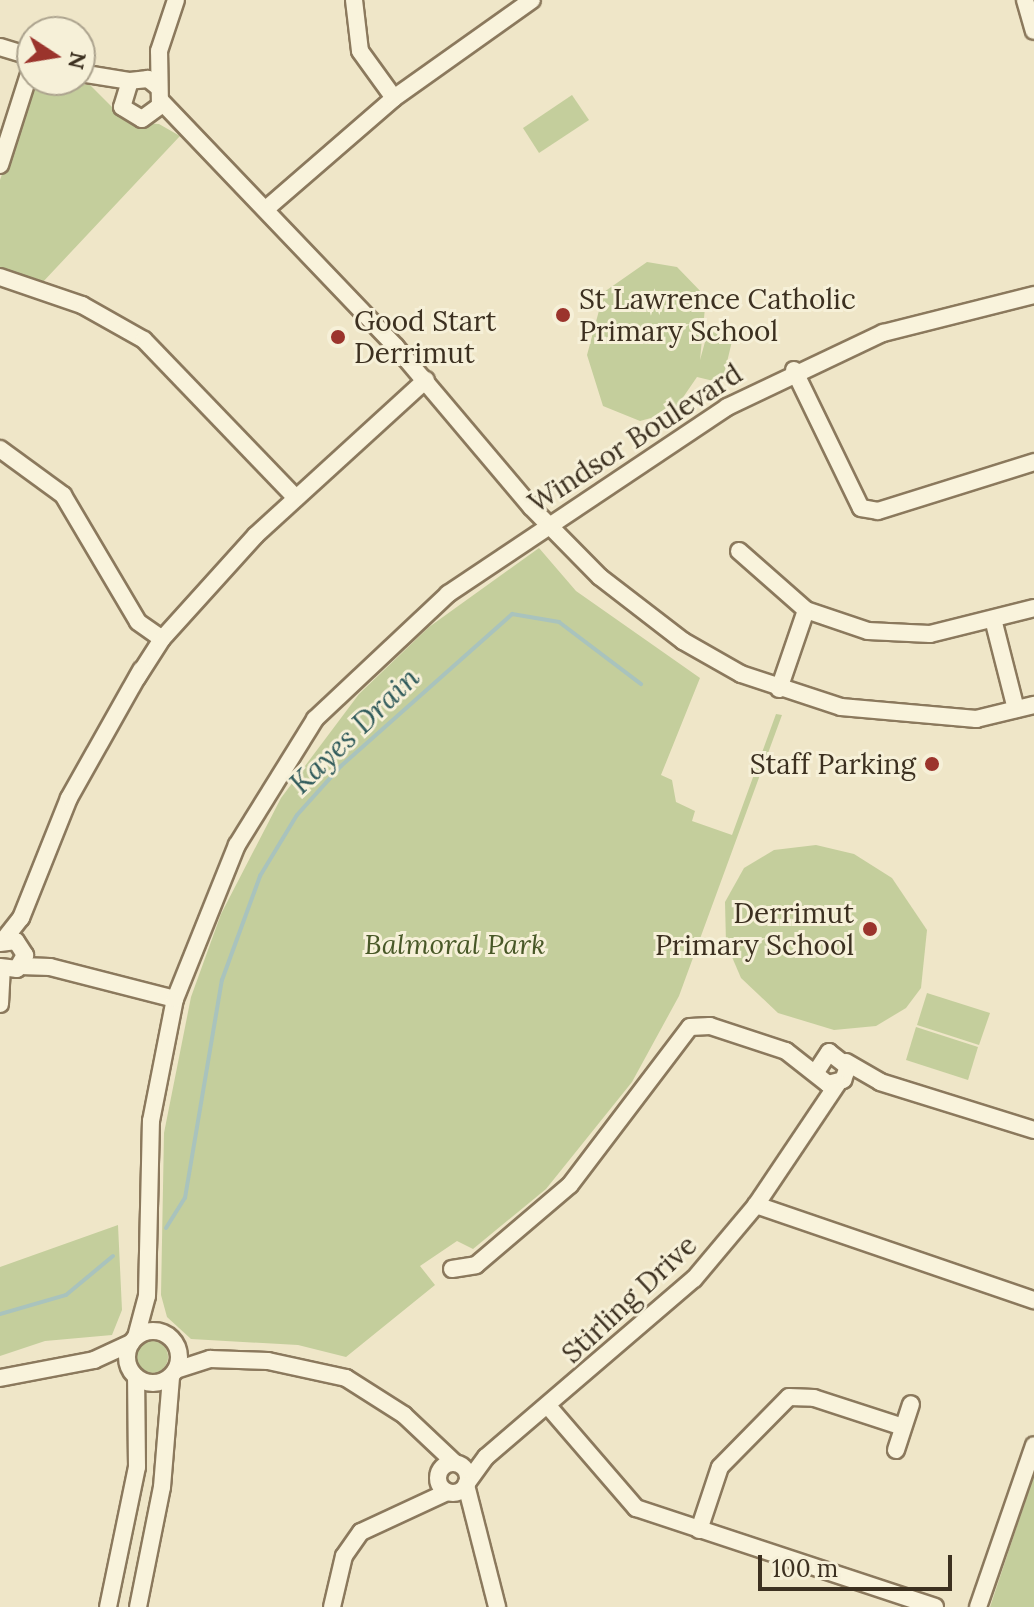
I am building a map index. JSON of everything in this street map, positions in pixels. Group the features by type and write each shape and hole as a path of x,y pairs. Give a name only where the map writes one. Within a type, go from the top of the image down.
{"street":[{"path":"148,118 160,94 159,51 176,0"},
{"path":"354,0 360,51 394,98"},
{"path":"516,15 532,0"},
{"path":"266,209 394,98 516,15 545,0"},
{"path":"1028,4 1034,31"},
{"path":"121,101 132,80 159,51"},
{"path":"96,76 132,80 160,94 184,128 266,209 426,380 550,524 650,617 713,659 779,689 876,713 992,718 1034,705"},
{"path":"96,83 121,101 130,116 184,128"},
{"path":"0,165 22,96"},
{"path":"0,277 82,305 144,340 295,497"},
{"name":"Windsor Boulevard","path":"133,1340 147,1296 147,1156 174,1004 237,845 349,684 423,612 550,524 794,370 911,324 1034,295"},
{"path":"794,370 850,495 870,511 1034,462"},
{"path":"1,943 21,918 69,798 158,636 192,607 295,497 426,380"},
{"path":"0,449 63,495 134,611 158,636"},
{"path":"739,551 806,610 853,628 903,635 993,619 1034,608"},
{"path":"779,689 806,610"},
{"path":"993,619 1016,709"},
{"path":"1,1000 10,967 22,946 21,918"},
{"path":"1,943 22,946 50,967"},
{"path":"10,967 50,967 174,1004"},
{"path":"452,1269 476,1265 570,1185 690,1027 710,1026 786,1051 824,1054 846,1062 880,1082 1031,1131"},
{"path":"786,1051 816,1073 841,1082 880,1082"},
{"name":"Stirling Drive","path":"811,1118 816,1073 824,1054"},
{"path":"841,1082 846,1062"},
{"name":"Stirling Drive","path":"467,1484 486,1457 671,1302 761,1198 811,1118 841,1082"},
{"path":"761,1198 790,1217 1034,1300"},
{"name":"Windsor Boulevard","path":"147,1296 172,1339"},
{"path":"0,1378 94,1360 156,1331 210,1359 310,1367 346,1378 404,1415 430,1443 447,1468 467,1484 469,1514 497,1607"},
{"path":"138,1607 151,1554 173,1373 172,1339"},
{"path":"108,1607 123,1548 141,1432 132,1373 133,1340"},
{"path":"94,1360 157,1383 173,1373 210,1359"},
{"path":"699,1530 720,1467 789,1397 814,1398 900,1426"},
{"path":"896,1450 900,1426 911,1404"},
{"path":"548,1406 630,1505 912,1603 935,1607"},
{"path":"978,1607 1034,1445"},
{"name":"Stirling Drive","path":"447,1468 486,1457"},
{"path":"447,1468 448,1493 469,1514"},
{"path":"332,1607 352,1541 415,1501 447,1468"},
{"path":"415,1501 448,1493 467,1484"},
{"path":"123,1548 151,1554"}],"green space":[{"path":"96,91 127,122 159,124 180,136 41,284 0,270 0,180 29,96 96,96"},
{"path":"572,95 589,120 539,153 523,128"},
{"path":"647,262 677,267 706,297 700,360 708,331 733,337 722,383 697,377 673,412 640,421 603,406 587,355 604,292"},
{"name":"Balmoral Park","path":"539,548 576,591 700,678 661,775 672,780 676,802 695,811 692,821 732,835 776,714 782,715 679,996 632,1082 546,1189 473,1249 457,1241 420,1266 435,1285 346,1357 298,1345 191,1339 167,1317 161,1295 164,1133 191,997 221,914 281,798 359,694 429,627"},
{"path":"816,845 854,854 892,878 927,930 921,988 906,1008 876,1026 834,1030 778,1013 741,978 726,943 725,902 744,868 774,850"},
{"path":"927,993 990,1013 979,1045 917,1025"},
{"path":"916,1027 978,1047 968,1080 906,1060"},
{"path":"118,1225 122,1310 112,1335 45,1341 0,1356 0,1267"},
{"path":"152,1341 164,1345 168,1357 164,1369 152,1373 140,1369 136,1357 140,1345"},
{"path":"1034,1475 1034,1607 990,1607"}],"waterway":[{"name":"Kayes Drain","path":"166,1228 185,1198 222,980 260,876 297,815 341,766 512,614 559,622 641,684"},
{"name":"Kayes Drain","path":"0,1314 66,1295 113,1256"}],"place":[{"name":"St Lawrence Catholic Primary School","path":"563,315"},
{"name":"Good Start Derrimut","path":"338,337"},
{"name":"Staff Parking","path":"932,764"},
{"name":"Derrimut Primary School","path":"870,929"}]}
